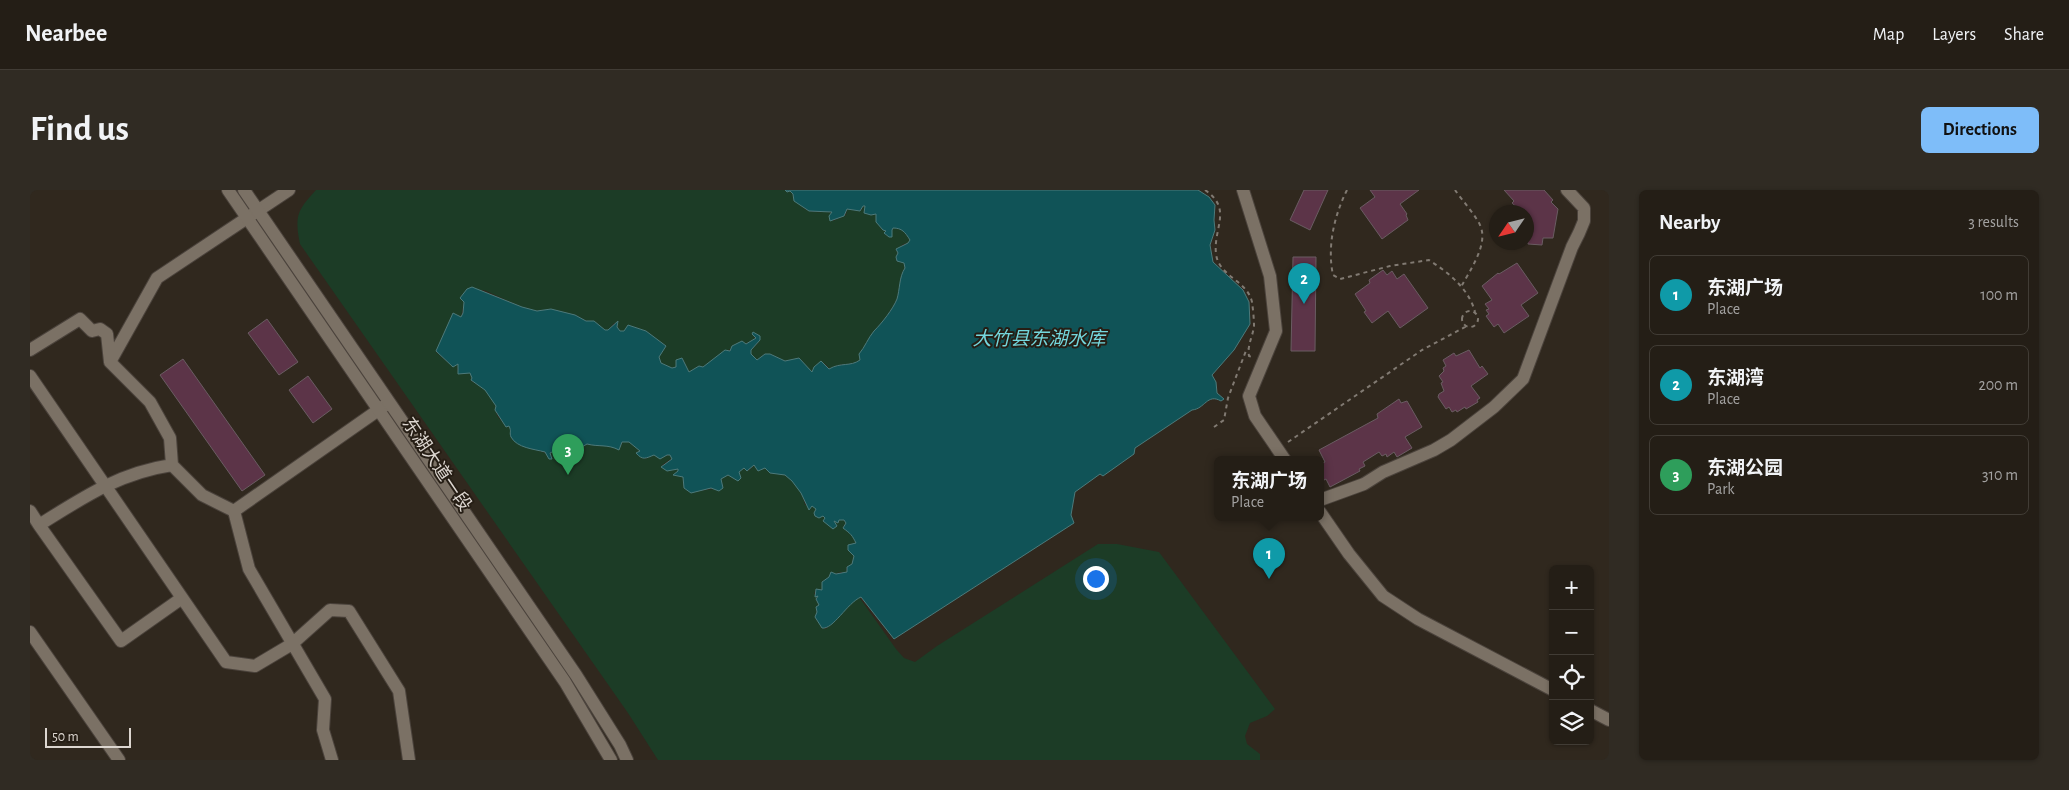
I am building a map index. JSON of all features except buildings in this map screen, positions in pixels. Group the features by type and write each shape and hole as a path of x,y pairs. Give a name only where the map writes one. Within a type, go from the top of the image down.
{"street":[{"name":"东湖大道一段","path":"228,190 576,675 620,744 627,760"},
{"name":"东湖大道一段","path":"244,190 565,682 612,760"},
{"path":"110,362 157,278 289,190"},
{"path":"1243,190 1270,276 1276,331 1249,396 1255,416 1282,456"},
{"path":"1324,499 1364,484 1383,472 1434,450 1451,440 1494,407 1523,380 1572,247 1584,221 1584,208 1567,190"},
{"path":"30,350 80,319 92,331 100,329 107,334 110,362 150,402 170,438 172,466 202,495 234,511 249,569 325,699 323,730 332,760"},
{"path":"30,376 226,662 255,666 292,644 330,610 349,611 399,690 409,760"},
{"path":"234,511 384,406"},
{"path":"39,524 104,486 152,468 172,466"},
{"path":"30,511 121,641 182,598"},
{"path":"1324,518 1349,554 1383,596 1418,619 1549,688"},
{"path":"30,632 118,760"},
{"path":"1594,712 1609,720"}],"path":[{"path":"1205,190 1217,200 1220,207 1219,230 1216,239 1216,253 1219,265 1245,290 1252,301 1254,325 1228,398 1224,420 1214,427"},
{"path":"1277,449 1422,350 1467,326 1471,327 1477,323 1477,315 1470,297 1439,266 1429,260 1390,266 1340,279 1333,275 1331,250 1335,224 1340,205 1347,190"},
{"path":"1455,190 1480,226 1482,238 1479,250 1462,287"},
{"path":"1467,326 1462,321 1464,313 1475,312"},
{"path":"1247,348 1249,356 1263,363"}],"green space":[{"path":"316,190 785,190 787,192 790,191 800,205 807,210 832,213 833,221 846,215 847,209 858,211 862,210 863,206 865,207 864,213 876,214 876,222 883,230 887,231 884,233 889,237 893,228 896,228 903,231 910,240 897,251 897,261 904,263 905,268 896,301 866,344 860,360 856,362 838,365 830,369 824,363 818,363 812,373 799,358 785,361 770,354 765,354 757,360 751,354 751,350 758,343 755,336 754,340 723,352 703,367 699,366 689,372 682,358 676,367 672,368 661,363 659,357 666,346 646,331 628,325 625,331 619,331 614,323 608,330 605,330 575,315 551,309 537,311 522,307 484,290 463,294 460,298 464,302 461,317 453,313 436,352 453,367 459,363 457,370 463,373 470,373 471,381 485,389 496,406 498,417 506,426 509,426 518,444 545,453 552,459 550,453 553,451 556,453 562,447 573,449 587,444 611,446 619,449 623,442 629,442 640,451 637,453 645,459 654,455 662,457 670,455 672,458 662,465 667,471 678,469 674,475 683,477 684,488 690,492 723,488 721,479 728,475 741,478 739,472 744,468 748,471 755,465 758,471 765,468 786,476 797,486 805,505 814,505 817,509 814,512 823,516 833,528 837,526 834,521 841,519 846,522 843,527 853,536 856,543 849,545 850,552 854,556 852,564 846,568 847,572 829,575 822,582 822,590 816,589 814,594 818,596 816,599 819,605 816,607 815,617 822,628 826,629 845,608 859,597 896,649 904,658 915,662 937,646 1098,544 1117,544 1159,552 1275,709 1267,716 1250,723 1245,736 1247,744 1260,754 1260,760 658,760 628,713 300,244 297,226 299,214 301,208"}],"water":[{"name":"大竹县东湖水库","path":"785,190 1198,190 1209,197 1215,205 1215,230 1210,245 1213,262 1243,290 1249,302 1250,324 1234,350 1212,375 1216,382 1217,393 1224,399 1221,401 1216,399 1209,400 1135,448 1134,454 1103,476 1100,474 1075,492 1071,515 1074,523 894,639 861,597 831,625 822,628 815,617 816,607 819,605 816,599 818,596 815,597 816,589 822,590 822,582 829,577 831,572 836,574 847,572 847,567 852,564 854,556 848,550 848,545 856,543 843,528 846,523 844,520 839,520 838,523 834,521 837,526 833,529 823,521 825,518 823,516 819,518 815,516 816,509 812,506 809,510 801,493 785,475 770,473 765,468 758,471 754,465 747,471 744,468 739,472 741,478 738,481 728,475 721,479 723,488 719,491 711,488 691,493 684,488 683,477 673,475 678,469 667,471 661,467 672,459 670,455 660,459 654,455 643,458 638,456 636,453 640,451 629,442 622,442 619,450 587,444 575,451 562,447 559,454 554,451 550,453 552,459 549,459 545,452 517,444 510,435 509,426 506,427 495,410 496,406 485,390 471,380 470,373 458,374 458,364 453,367 436,351 453,313 461,317 464,302 460,298 467,289 472,287 522,307 537,311 551,309 575,315 586,321 594,321 605,330 608,330 618,321 617,327 620,331 624,331 628,325 646,331 666,346 659,357 661,363 672,368 676,367 676,360 682,358 689,372 699,366 703,367 725,350 730,351 732,346 742,341 746,344 756,338 752,334 753,332 760,336 760,340 751,350 751,354 757,360 765,354 770,354 785,361 799,358 812,372 814,367 821,361 829,369 856,362 860,360 859,354 897,299 905,268 904,263 897,261 898,253 896,249 910,240 903,231 896,228 892,230 892,237 889,237 884,233 886,231 876,222 876,214 864,213 865,206 860,211 847,209 844,216 830,221 829,216 832,212 809,211 794,201 793,194 790,191 787,192"}],"place":[{"name":"东湖湾","path":"1304,304"},
{"name":"东湖公园","path":"568,475"},
{"name":"东湖广场","path":"1269,579"}]}
